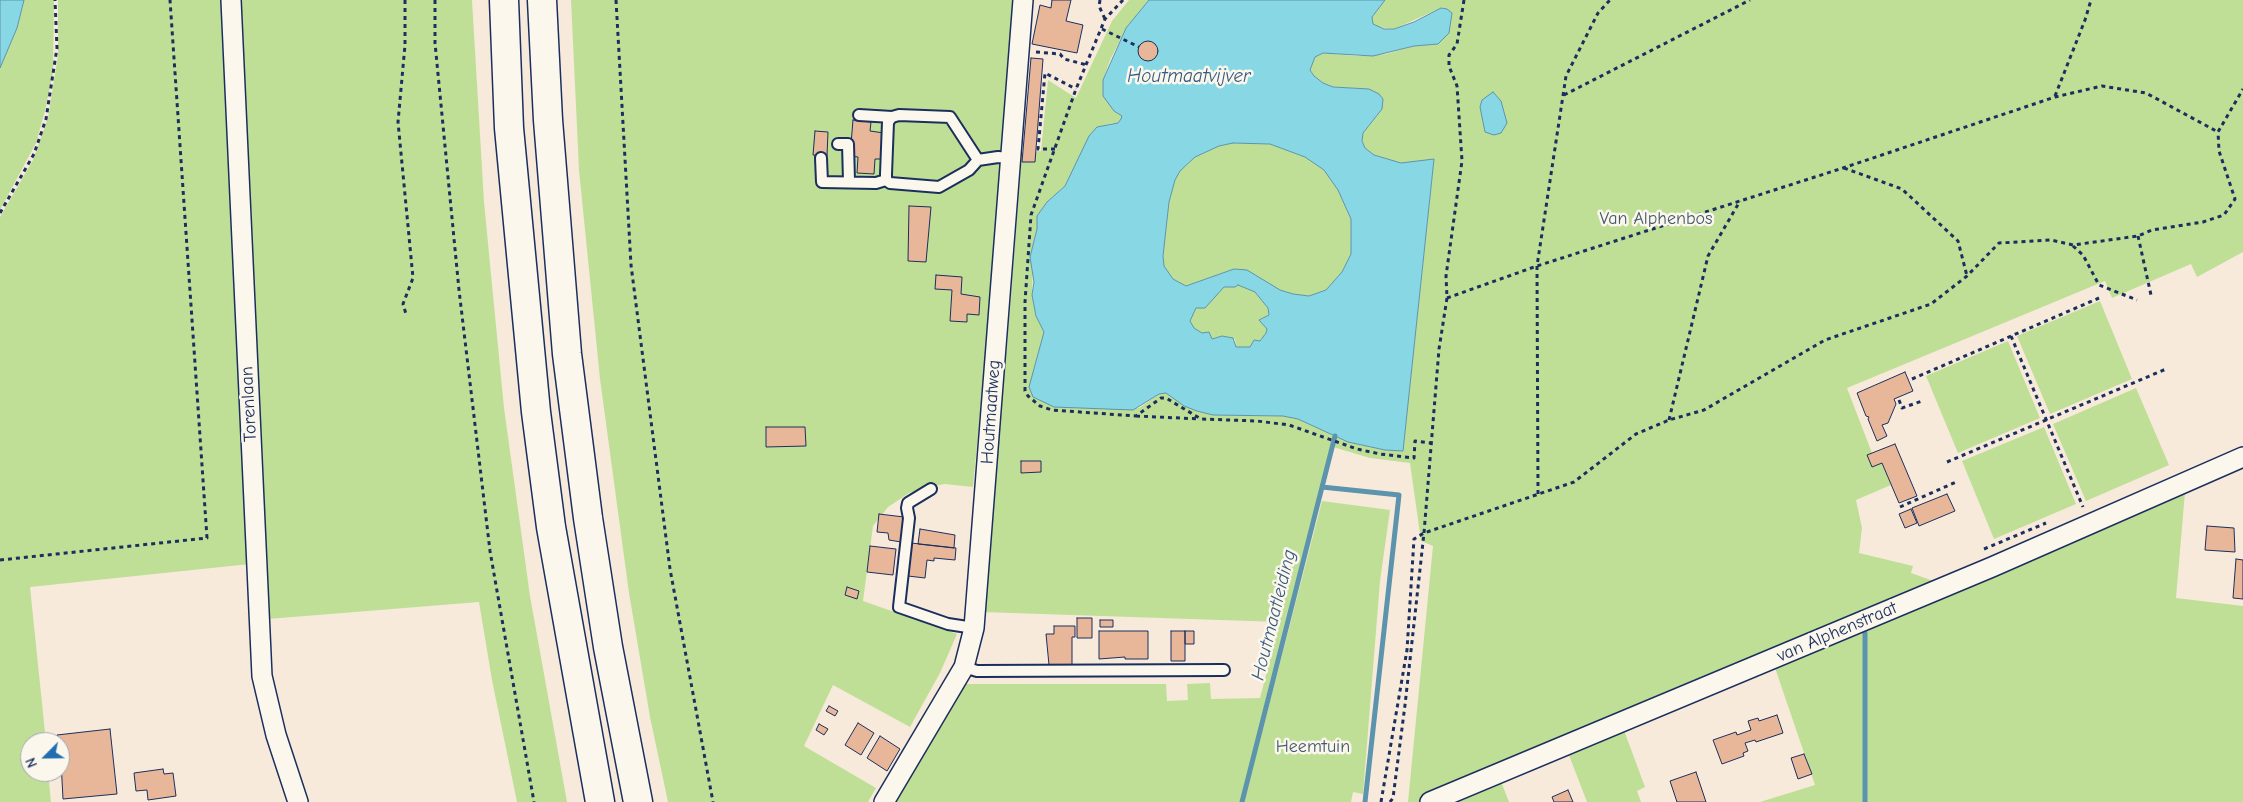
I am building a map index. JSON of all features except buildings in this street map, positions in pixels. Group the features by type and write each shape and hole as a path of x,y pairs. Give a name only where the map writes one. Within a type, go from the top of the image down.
{"highway":[{"path":"504,0 510,128 536,412 551,527 600,802"},
{"path":"542,0 548,120 567,354 590,536 608,647 638,802"}],"street":[{"name":"Torenlaan","path":"231,0 262,676 274,726 298,802"},
{"name":"Houtmaatweg","path":"884,802 964,667 974,628 1023,0"},
{"name":"van Alphenstraat","path":"1430,802 2001,563 2243,457"}],"lane":[{"path":"858,114 892,117"},
{"path":"886,180 888,122 898,114 950,117 978,160"},
{"path":"838,144 848,144 849,181"},
{"path":"821,158 822,182 876,183 886,180 896,185 939,187 969,170 978,160 998,156 1011,158"},
{"path":"931,489 910,499 907,508 909,518 899,607 948,624 974,628"},
{"path":"964,667 977,671 1224,670"}],"path":[{"path":"0,213 34,154 46,119 56,48 55,0"},
{"path":"0,560 207,538 170,0"},
{"path":"405,0 405,45 398,122 413,278 403,304 406,314"},
{"path":"435,0 436,43 459,290 489,541 534,802"},
{"path":"616,0 632,265 670,569 713,802"},
{"path":"1100,0 1099,6 1106,19"},
{"path":"1123,0 1106,19 1088,65 1076,89 1031,214 1025,302 1026,391 1032,402 1052,410 1136,416 1258,421 1289,425 1357,449 1414,458 1414,441 1430,443"},
{"path":"1390,802 1393,798 1404,714 1424,533 1430,443 1447,298 1446,276 1462,161 1457,86 1449,66 1449,55 1457,44 1464,0"},
{"path":"1538,494 1537,266 1566,76 1598,13 1610,0"},
{"path":"1564,95 1750,0"},
{"path":"2055,97 2091,0"},
{"path":"1102,29 1138,47"},
{"path":"1020,51 1060,54 1064,59 1088,65"},
{"path":"1055,150 1038,149 1045,73 1076,89"},
{"path":"1447,298 1537,266 1844,168 2055,97 2102,86 2146,93 2218,132"},
{"path":"1380,802 1407,650 1414,539 1424,533 1574,482 1636,434 1669,420 1704,410 1825,340 1931,304 1966,276 1999,243 2051,240 2073,245 2138,236 2152,230 2203,222 2224,215 2235,199 2218,151 2218,132 2243,89"},
{"path":"1844,168 1902,189 1958,241 1966,276"},
{"path":"1669,420 1708,256 1741,201"},
{"path":"2138,236 2152,295"},
{"path":"2073,245 2083,255 2099,285 2137,300"},
{"path":"1912,379 2099,298"},
{"path":"2012,336 2083,507"},
{"path":"1947,462 2166,369"},
{"path":"1136,416 1160,398 1166,398 1201,419"},
{"path":"1899,400 1902,408 1922,401"},
{"path":"1900,507 1956,482"}],"green space":[{"path":"24,0 54,0 53,73 36,143 0,210 0,68 17,28"},
{"path":"58,0 224,0 227,127 250,564 30,587 45,732 20,732 20,782 49,782 51,802 0,802 0,217 33,160 48,118 58,55"},
{"path":"241,0 472,0 484,202 504,408 530,596 567,802 517,802 492,680 479,602 268,619 241,47"},
{"path":"571,0 1014,0 1009,109 973,487 945,484 927,487 909,493 888,507 873,526 863,601 957,634 940,673 910,727 833,685 804,746 876,788 868,802 668,802 650,717 629,593 600,379 579,170"},
{"name":"Van Alphenbos","path":"1129,0 1149,0 1126,28 1110,60 1103,80 1114,111 1122,116 1121,119 1118,123 1108,124 1076,166 1065,186 1047,202 1037,216 1037,229 1030,257 1033,266 1032,295 1036,316 1044,332 1034,369 1139,408 1159,394 1166,393 1184,406 1213,415 1283,416 1298,419 1348,442 1385,450 1403,451 1434,160 1401,163 1374,155 1365,148 1362,141 1363,133 1382,109 1369,89 1333,87 1323,83 1310,70 1315,57 1323,53 1357,56 1386,54 1414,46 1438,44 1449,33 1452,13 1441,8 1394,29 1377,27 1373,24 1372,17 1385,0 2243,0 2243,252 2197,277 2191,264 2112,298 2105,281 1847,388 1872,453 1867,455 1882,463 1891,485 1856,500 1862,528 1859,553 1913,566 1911,573 1942,584 1423,802 1408,802 1433,546 1421,541 1410,463 1370,458 1333,447 1281,648 1270,682 1242,802 889,802 959,684 1166,684 1167,701 1188,700 1187,684 1210,683 1211,699 1260,698 1280,622 982,612 990,486 1007,347 1022,152 1041,151 1048,80 1076,98 1112,21"},
{"path":"1233,143 1271,144 1305,157 1324,170 1339,190 1351,219 1351,254 1342,272 1326,290 1309,296 1293,294 1280,290 1247,271 1234,269 1186,286 1173,279 1164,266 1163,256 1169,202 1175,180 1180,171 1195,157 1219,146"},
{"path":"1238,285 1255,292 1268,308 1269,315 1260,320 1267,329 1266,333 1260,341 1254,340 1250,347 1236,347 1235,339 1222,336 1212,339 1194,328 1190,321 1196,308 1207,304 1224,287 1235,287"},
{"path":"2100,301 2132,379 2050,414 2017,336"},
{"path":"2008,341 2040,418 1958,453 1926,376"},
{"path":"2136,388 2169,465 2086,501 2053,424"},
{"path":"2044,427 2076,504 1994,539 1962,461"},
{"path":"2185,492 2176,598 2243,606 2243,802 1760,802 1815,785 1774,665"},
{"name":"Heemtuin","path":"1322,501 1390,510 1380,581 1363,794 1353,792 1351,802 1244,802"},
{"path":"1622,725 1645,787 1637,791 1641,802 1587,802 1567,750"},
{"path":"1500,779 1509,802 1448,802"}],"water":[{"path":"0,0 24,0 17,28 0,68"},
{"name":"Houtmaatvijver","path":"1149,0 1385,0 1372,17 1373,24 1384,29 1394,29 1414,22 1441,8 1447,9 1452,13 1449,33 1438,44 1414,46 1373,56 1323,53 1315,57 1310,70 1323,83 1333,87 1369,89 1379,94 1383,99 1382,109 1363,133 1362,141 1365,148 1374,155 1401,163 1434,159 1403,451 1385,450 1348,442 1298,419 1283,416 1213,415 1184,406 1166,393 1159,394 1133,410 1054,407 1033,397 1029,387 1044,332 1036,316 1032,295 1034,282 1030,257 1037,229 1037,216 1047,202 1065,186 1089,136 1097,127 1118,123 1121,119 1122,116 1114,111 1103,96 1103,80 1126,28","holes":["1233,143 1270,144 1305,157 1324,170 1338,190 1351,219 1351,254 1342,272 1326,290 1309,296 1293,294 1280,290 1247,270 1234,269 1186,286 1173,279 1164,266 1163,256 1169,202 1175,180 1180,171 1195,157 1219,146","1238,285 1255,292 1268,308 1269,315 1259,320 1267,329 1266,333 1260,341 1254,340 1250,347 1236,347 1233,338 1222,336 1212,339 1209,332 1202,333 1194,328 1190,321 1196,308 1205,308 1224,287 1235,287"]},
{"path":"1493,92 1501,101 1507,123 1501,133 1494,135 1485,132 1480,107 1482,100"}],"waterway":[{"name":"Houtmaatleiding","path":"1242,802 1335,436"},
{"path":"1322,487 1399,495 1365,802"},
{"path":"1865,633 1865,802"}]}
